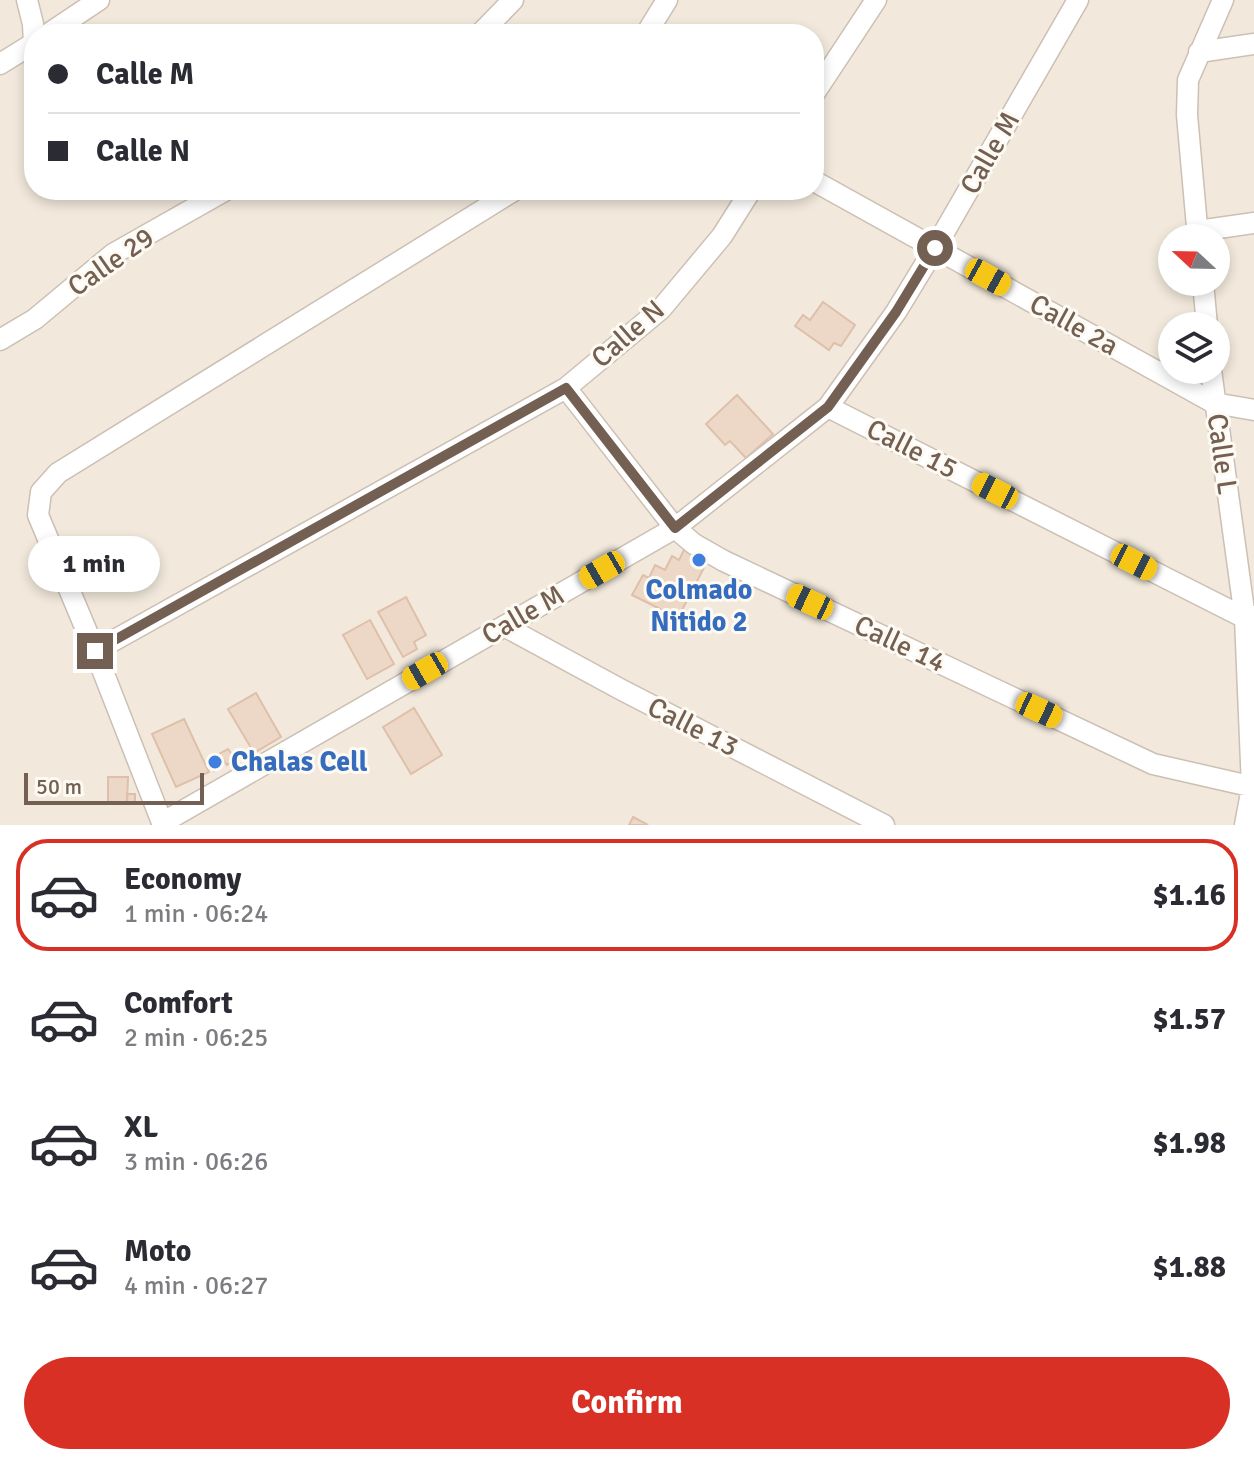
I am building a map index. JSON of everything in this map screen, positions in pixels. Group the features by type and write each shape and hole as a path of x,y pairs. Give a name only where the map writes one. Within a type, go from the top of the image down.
{"street":[{"path":"27,0 33,24"},
{"path":"63,24 99,0"},
{"path":"490,24 513,0"},
{"path":"652,24 667,0"},
{"path":"824,79 876,0"},
{"name":"Calle M","path":"162,824 675,528 828,407 896,312 1078,0"},
{"path":"1197,224 1187,115 1188,80 1223,0"},
{"path":"1199,52 1254,44"},
{"path":"0,64 24,49"},
{"name":"Calle 2a","path":"824,187 1214,403 1254,410"},
{"name":"Calle 29","path":"0,340 35,319 113,254 208,200"},
{"path":"162,824 38,515 38,501 46,484 58,473 499,200"},
{"name":"Calle N","path":"95,651 566,388 661,309 722,236 745,200"},
{"path":"1230,228 1254,223"},
{"name":"Calle L","path":"1212,384 1250,617 1253,787 1245,825"},
{"name":"Calle 14","path":"566,388 675,528 694,544 1153,764 1253,787"},
{"name":"Calle 15","path":"828,407 1250,617"},
{"name":"Calle 13","path":"504,626 884,825"}],"shaded area":[{"path":"0,0 1254,0 1254,825 0,825"}],"building":[{"path":"823,302 855,325 841,346 834,343 829,350 795,326 803,315 810,320"},
{"path":"737,395 773,434 746,458 730,441 725,445 706,424"},
{"path":"687,544 710,556 678,618 632,595 643,575 649,578 655,565 665,570 672,556 679,560"},
{"path":"406,597 426,635 414,642 417,649 403,657 378,612"},
{"path":"370,620 394,664 367,679 343,635"},
{"path":"256,693 281,737 254,753 228,709"},
{"path":"414,708 442,755 411,774 383,727"},
{"path":"184,719 209,772 176,787 152,734"},
{"path":"228,749 235,759 227,765 219,754"},
{"name":"Chalas Cell","path":"217,754 223,765 214,771 208,760"},
{"path":"108,777 128,777 127,803 108,802"},
{"path":"127,794 135,794 135,803 127,803"},
{"path":"633,817 648,825 629,825"}],"place":[{"name":"Colmado Nitido 2","path":"699,560"},
{"name":"Chalas Cell","path":"215,762"}],"route":[{"path":"95,651 566,388 675,528 828,407 896,312 935,248"}]}
